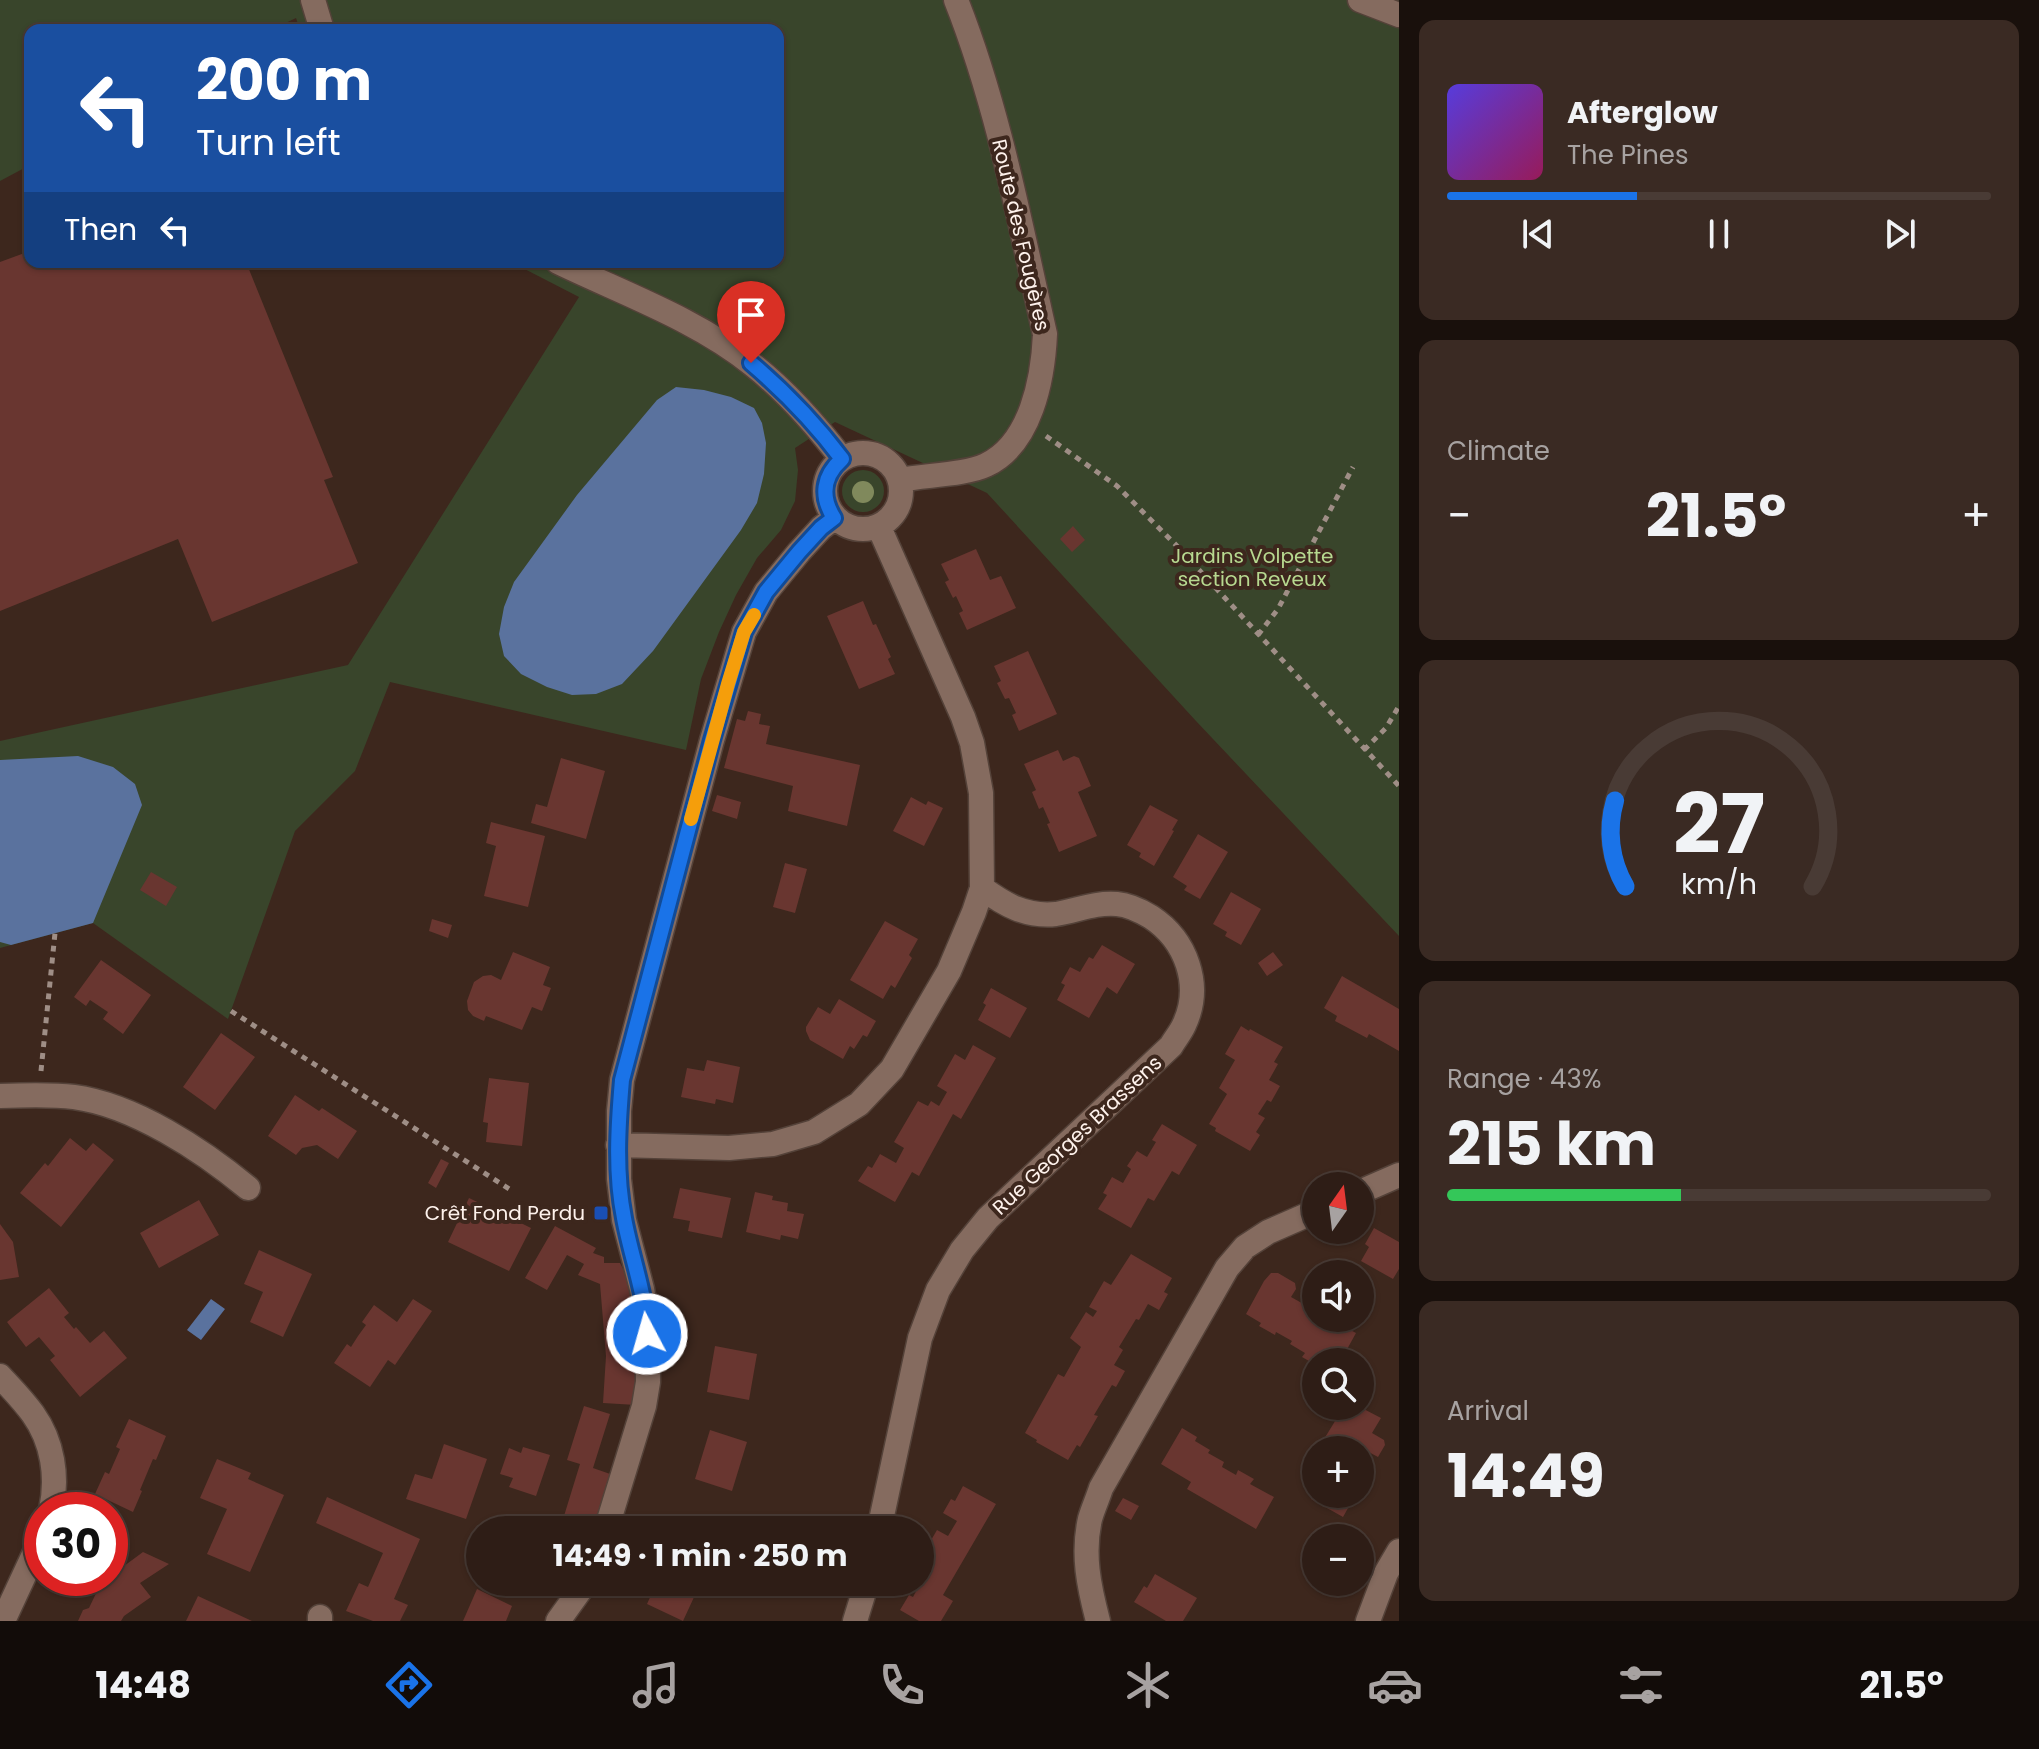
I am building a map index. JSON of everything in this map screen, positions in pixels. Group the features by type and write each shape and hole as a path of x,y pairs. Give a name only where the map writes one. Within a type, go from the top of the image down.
{"street":[{"path":"313,0 320,24"},
{"name":"Route des Fougères","path":"900,480 985,466 1011,448 1025,423 1044,360 1045,334 1007,168 971,37 956,0"},
{"path":"1360,0 1399,15"},
{"path":"571,268 667,313 714,338 751,363 804,412 842,459"},
{"path":"853,454 876,455 887,461 900,480 900,502 888,521 879,527 860,530 834,518 828,508 825,486 828,475 842,459 853,454"},
{"path":"610,1516 644,1406 648,1382 647,1316 624,1220 619,1179 622,1080 708,754 744,632 766,592 821,528 834,518"},
{"path":"618,1145 729,1148 773,1144 814,1132 859,1104 892,1069 949,971 974,912 982,888 981,793 972,743 879,527"},
{"name":"Rue Georges Brassens","path":"882,1516 920,1338 938,1290 962,1250 988,1218 1171,1046 1185,1024 1191,998 1190,971 1180,945 1160,924 1139,910 1117,903 1091,905 1055,914 1027,912 1004,904 982,888"},
{"path":"0,1096 75,1098 118,1108 209,1158 248,1188"},
{"path":"1374,1186 1399,1175"},
{"path":"1098,1621 1089,1586 1086,1554 1090,1519 1101,1488 1227,1268 1245,1247 1268,1232 1302,1217"},
{"path":"0,1376 34,1415 44,1434 55,1478 53,1492"},
{"path":"1368,1621 1386,1573 1399,1551"},
{"path":"3,1621 24,1576"},
{"path":"558,1621 576,1596"},
{"path":"855,1621 863,1596"}],"path":[{"path":"1025,423 1117,486 1175,544 1399,786"},
{"path":"1258,635 1284,600 1353,467"},
{"path":"1364,750 1386,728 1399,706"},
{"path":"38,1095 55,933"},
{"path":"231,1011 514,1192"}],"green space":[{"name":"Jardins Volpette section Reveux","path":"0,0 1399,0 1399,936 987,493 835,422 795,448 798,470 795,501 781,530 757,558 719,632 701,679 686,750 390,682 355,771 295,831 228,1019 93,923 0,948 0,741 348,665 579,297 523,268 784,268 784,24 298,24 296,18 284,24 24,24 24,168 0,181"},
{"path":"863,470 878,476 884,491 878,506 863,512 848,506 842,491 848,476"}],"water":[{"path":"676,387 731,397 754,408 762,423 766,443 764,474 757,503 741,530 653,651 622,684 596,694 572,695 547,687 521,674 504,656 499,634 504,607 514,582 577,495 657,400"},
{"path":"78,756 113,767 135,784 142,805 93,923 11,945 0,942 0,760"},
{"path":"211,1299 225,1309 201,1340 187,1330"}],"building":[{"path":"24,253 24,268 248,268 333,477 324,480 358,563 212,622 178,539 0,611 0,262"},
{"path":"1073,526 1085,540 1072,552 1060,539"},
{"path":"976,549 990,580 1001,576 1016,608 967,630 959,613 963,611 945,582 949,580 941,564"},
{"path":"863,601 891,657 888,659 895,674 859,689 827,616"},
{"path":"1028,651 1057,714 1019,731 1012,715 1016,713 997,683 1001,681 994,666"},
{"path":"748,711 761,714 759,724 770,726 766,744 860,765 847,826 788,811 793,786 724,768 737,719 745,721"},
{"path":"1058,750 1063,761 1074,756 1079,758 1091,786 1078,792 1097,836 1059,852 1043,807 1039,809 1032,792 1036,790 1024,764"},
{"path":"561,758 605,771 586,839 531,823 536,804 547,807"},
{"path":"717,795 741,802 737,819 712,811"},
{"path":"911,797 926,805 928,801 943,808 924,846 893,831"},
{"path":"1150,805 1178,820 1154,866 1127,845"},
{"path":"491,822 545,836 528,907 484,896 496,846 486,843"},
{"path":"1198,834 1228,852 1200,899 1184,890 1187,886 1173,877"},
{"path":"785,863 807,869 795,913 773,907"},
{"path":"151,872 177,887 166,906 140,890"},
{"path":"1231,892 1261,909 1241,945 1213,924"},
{"path":"432,919 452,925 448,938 429,931"},
{"path":"885,921 918,939 909,955 912,958 895,988 891,985 883,999 850,980"},
{"path":"1102,945 1135,964 1117,994 1107,987 1089,1018 1057,1000 1065,985 1061,983 1070,967 1080,972 1089,957 1093,959"},
{"path":"513,952 550,967 543,985 551,988 542,1011 532,1007 522,1030 486,1016 484,1021 468,1010 467,1001 474,982 491,975 501,980"},
{"path":"1273,952 1283,965 1267,976 1258,963"},
{"path":"101,960 151,995 123,1034 103,1019 108,1012 90,1000 86,1006 74,997"},
{"path":"1342,976 1399,1009 1399,1051 1369,1034 1367,1038 1335,1021 1337,1016 1324,1008"},
{"path":"991,988 1027,1008 1010,1038 978,1020"},
{"path":"839,999 876,1021 867,1037 863,1035 854,1049 850,1046 843,1059 810,1040 806,1031 818,1007 830,1014"},
{"path":"1241,1026 1283,1047 1274,1062 1278,1064 1269,1080 1280,1086 1271,1102 1267,1100 1258,1114 1265,1118 1256,1132 1260,1135 1250,1151 1215,1131 1216,1128 1209,1124 1227,1094 1219,1088 1235,1060 1225,1054"},
{"path":"221,1033 255,1057 215,1110 183,1087"},
{"path":"973,1045 996,1058 961,1119 953,1114 919,1176 912,1172 895,1202 858,1181 868,1166 872,1168 880,1154 896,1163 904,1148 894,1142 918,1101 928,1106 931,1101 939,1106 947,1092 937,1086 955,1054 965,1060"},
{"path":"707,1060 740,1067 733,1103 716,1099 715,1104 681,1097 687,1068 704,1071"},
{"path":"489,1078 529,1083 522,1146 486,1142 488,1123 483,1122"},
{"path":"295,1095 357,1131 338,1159 317,1145 302,1148 296,1155 268,1136"},
{"path":"1162,1124 1197,1145 1179,1175 1172,1171 1154,1201 1148,1198 1131,1228 1098,1209 1107,1195 1103,1193 1112,1177 1123,1183 1131,1169 1127,1166 1137,1151 1147,1157 1156,1142 1152,1140"},
{"path":"70,1138 86,1151 93,1143 114,1160 61,1227 20,1193 45,1163 48,1166"},
{"path":"441,1159 449,1163 436,1188 428,1183"},
{"path":"680,1188 731,1198 722,1238 688,1231 690,1221 673,1218"},
{"path":"755,1192 788,1203 787,1211 804,1214 798,1239 781,1235 780,1240 746,1232"},
{"path":"469,1198 531,1228 509,1271 448,1242"},
{"path":"199,1200 219,1235 159,1268 140,1233"},
{"path":"0,1224 13,1242 19,1277 0,1280"},
{"path":"555,1226 596,1248 593,1253 604,1257 604,1263 620,1263 631,1284 638,1353 636,1405 603,1403 606,1356 600,1284 578,1275 584,1264 567,1255 547,1290 525,1278"},
{"path":"1374,1228 1399,1242 1399,1269 1393,1279 1374,1268 1374,1260 1362,1260 1369,1247 1365,1244 1374,1244"},
{"path":"259,1250 312,1274 283,1337 250,1322 263,1292 244,1284"},
{"path":"1131,1254 1172,1278 1164,1292 1168,1294 1159,1310 1148,1304 1119,1347 1123,1350 1114,1365 1125,1371 1116,1387 1112,1385 1080,1447 1077,1445 1068,1460 1025,1433 1058,1374 1064,1377 1081,1347 1070,1338 1086,1312 1093,1317 1097,1311 1089,1307 1104,1281 1111,1285"},
{"path":"1271,1273 1278,1273 1295,1283 1296,1289 1291,1297 1302,1303 1302,1332 1354,1332 1348,1348 1302,1348 1302,1351 1290,1344 1292,1341 1259,1326 1261,1323 1246,1314"},
{"path":"49,1288 69,1313 64,1317 74,1329 76,1327 90,1343 104,1331 127,1358 80,1397 50,1360 55,1356 39,1337 26,1347 7,1322"},
{"path":"413,1299 432,1311 395,1365 388,1360 370,1387 334,1363 347,1344 351,1347 366,1325 362,1322 374,1305 397,1322"},
{"path":"715,1346 757,1354 749,1400 707,1392"},
{"path":"584,1406 610,1414 593,1468 613,1475 600,1516 564,1516 580,1464 567,1460"},
{"path":"1374,1414 1381,1418 1372,1433 1384,1440 1385,1445 1378,1457 1374,1455 1374,1436 1326,1436 1336,1420 1374,1420"},
{"path":"129,1419 166,1436 156,1460 153,1459 133,1512 128,1510 128,1492 96,1492 105,1472 109,1474 120,1449 116,1447"},
{"path":"1182,1428 1197,1437 1195,1441 1210,1450 1208,1453 1224,1462 1222,1467 1236,1475 1238,1470 1254,1479 1250,1484 1274,1497 1256,1529 1187,1489 1191,1482 1161,1464"},
{"path":"710,1430 747,1442 732,1491 695,1479"},
{"path":"444,1444 487,1459 466,1519 406,1499 415,1474 432,1479"},
{"path":"523,1447 550,1455 536,1496 509,1487 513,1478 500,1474 509,1448 521,1453"},
{"path":"217,1459 251,1473 248,1479 284,1495 250,1572 207,1554 227,1509 200,1498"},
{"path":"963,1486 996,1504 943,1595 953,1601 941,1621 919,1621 900,1610 908,1596 934,1596 934,1535 937,1530 948,1536 957,1521 943,1513 951,1499 955,1501"},
{"path":"327,1497 420,1539 394,1599 408,1605 400,1621 373,1621 346,1611 359,1583 368,1587 383,1553 316,1523"},
{"path":"1123,1498 1139,1506 1131,1520 1115,1511"},
{"path":"1327,1508 1348,1508 1343,1517"},
{"path":"143,1552 169,1564 140,1583 151,1597 121,1621 78,1621 95,1596 128,1596 128,1563"},
{"path":"1155,1574 1197,1598 1183,1621 1166,1621 1134,1602"},
{"path":"198,1596 252,1621 186,1621"},
{"path":"474,1596 491,1596 512,1606 506,1621 463,1621"},
{"path":"651,1596 695,1596 683,1621 647,1604"}],"slow traffic":[{"path":"691,819 744,632 754,615"}],"place":[{"name":"Crêt Fond Perdu","path":"601,1213"}],"route":[{"path":"647,1334 647,1316 624,1220 619,1179 622,1080 712,740 744,632 766,592 821,528 834,518 828,508 825,486 828,475 842,459 804,412 751,363"}]}
